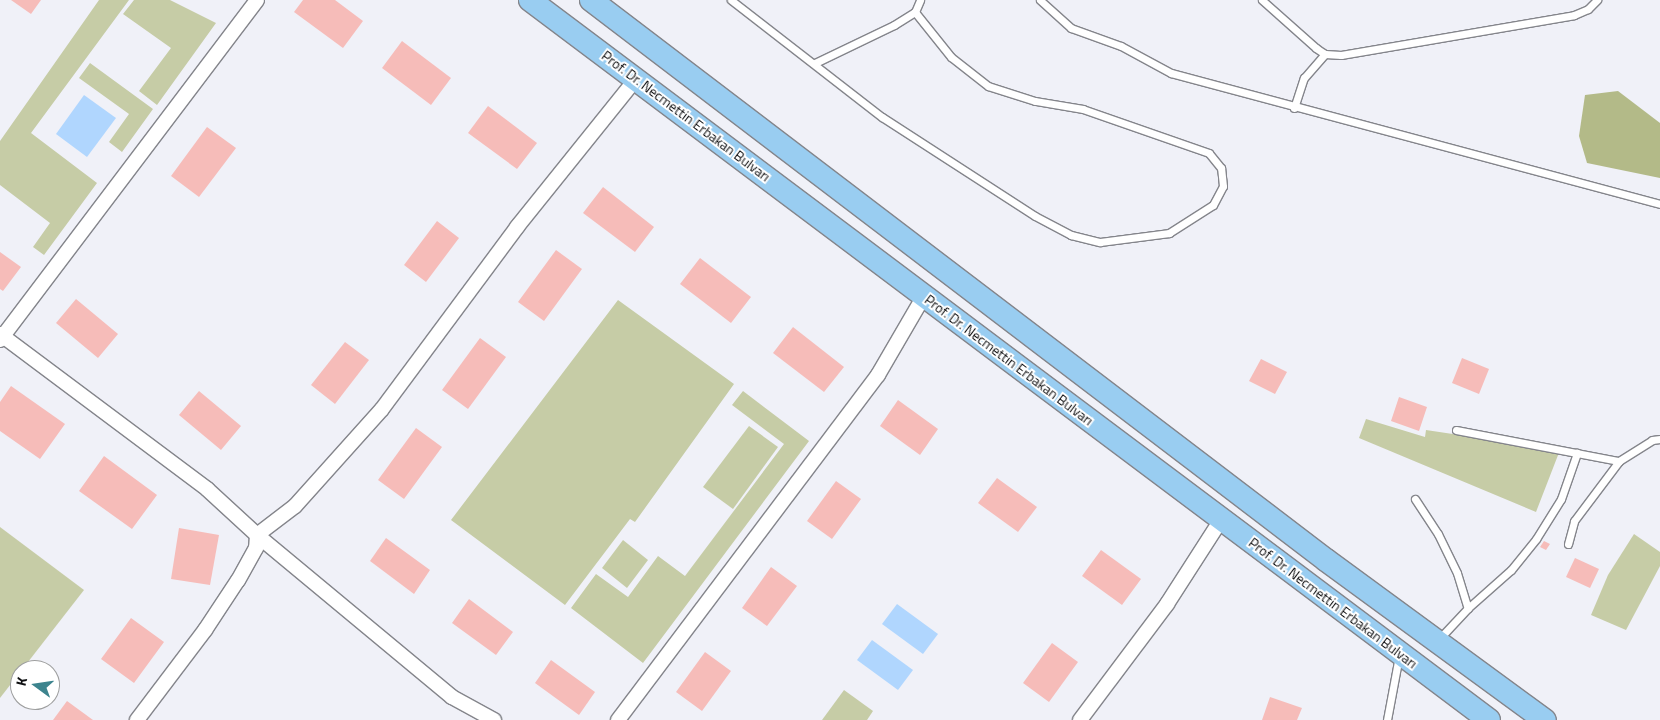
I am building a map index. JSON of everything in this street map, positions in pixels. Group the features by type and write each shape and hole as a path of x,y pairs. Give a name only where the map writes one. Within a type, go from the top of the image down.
{"main road":[{"name":"Prof. Dr. Necmettin Erbakan Bulvarı","path":"530,0 1489,720"},
{"path":"591,0 1326,560 1544,720"}],"street":[{"path":"257,0 1,337 207,489 257,535 452,697 494,720"},
{"path":"137,720 205,630 238,580 256,548 257,535 295,506 382,409 516,227 636,79"},
{"path":"618,720 878,375 924,296"},
{"path":"1080,720 1166,604 1222,520"}],"lane":[{"path":"730,0 815,63 882,118 1034,216 1071,235 1100,242 1168,233 1213,205 1222,186 1221,168 1209,153 1083,109 1035,101 988,86 951,57 916,12"},
{"path":"815,63 916,12 920,0"},
{"path":"1040,0 1071,28 1121,46 1161,70 1294,108 1660,204"},
{"path":"1262,0 1325,54 1341,55 1574,16 1588,9 1597,0"},
{"path":"1294,108 1304,78 1325,54"},
{"path":"1456,430 1619,461"},
{"path":"1568,544 1574,521 1619,461 1652,440 1660,439"},
{"path":"1438,641 1468,608 1511,570 1536,539 1561,499 1578,453"},
{"path":"1415,499 1438,534 1457,574 1468,608"},
{"path":"1387,720 1400,653"}],"green space":[{"path":"99,0 129,0 31,133 97,183 44,255 33,247 50,223 0,185 0,141"},
{"path":"134,0 170,0 216,23 157,105 139,91 171,48 123,14"},
{"path":"90,63 153,109 122,152 109,142 129,114 79,78"},
{"path":"1618,91 1660,123 1660,178 1587,163 1579,136 1585,95"},
{"path":"618,300 734,384 635,522 630,519 565,605 451,520"},
{"path":"743,391 809,441 643,663 571,608 596,574 628,597 658,556 685,576 784,444 732,405"},
{"path":"1366,419 1425,437 1426,430 1560,450 1536,512 1359,438"},
{"path":"749,426 778,447 733,509 703,487"},
{"path":"0,527 84,590 30,660 10,660 10,685 0,698"},
{"path":"1634,534 1660,552 1660,566 1626,630 1591,615 1608,575"},
{"path":"623,540 648,560 627,588 602,568"},
{"path":"844,690 873,711 867,720 822,720"}],"water":[{"path":"84,95 116,118 87,157 56,134"},
{"path":"897,604 938,634 923,654 882,624"},
{"path":"872,640 913,670 898,690 857,660"}],"building":[{"path":"11,0 41,0 31,14"},
{"path":"303,0 335,0 363,21 343,48 294,12"},
{"path":"402,41 451,78 431,105 382,68"},
{"path":"488,106 537,143 517,169 468,133"},
{"path":"207,127 236,148 199,197 171,176"},
{"path":"603,187 654,227 635,252 583,213"},
{"path":"437,221 459,238 426,282 404,265"},
{"path":"556,250 582,269 544,321 518,302"},
{"path":"0,252 21,267 3,291 0,289"},
{"path":"700,258 751,297 731,323 680,284"},
{"path":"76,299 118,334 98,358 56,323"},
{"path":"793,327 844,367 824,392 773,353"},
{"path":"480,338 506,357 468,409 442,390"},
{"path":"345,342 369,360 335,404 311,385"},
{"path":"1462,358 1489,369 1479,394 1452,383"},
{"path":"1261,359 1287,372 1275,394 1249,381"},
{"path":"11,386 65,424 40,459 0,431 0,402"},
{"path":"199,391 241,426 221,450 179,415"},
{"path":"1399,397 1427,407 1419,431 1391,421"},
{"path":"898,400 938,429 920,455 880,426"},
{"path":"416,428 442,447 404,499 378,480"},
{"path":"104,456 157,495 132,529 79,491"},
{"path":"997,478 1037,507 1018,532 978,503"},
{"path":"836,481 861,499 832,539 807,521"},
{"path":"179,528 219,535 210,585 171,579"},
{"path":"386,538 430,570 414,594 370,561"},
{"path":"1544,541 1550,544 1546,550 1540,547"},
{"path":"1101,550 1141,579 1122,605 1082,576"},
{"path":"1575,558 1599,569 1590,588 1566,577"},
{"path":"771,567 797,586 767,626 742,608"},
{"path":"469,599 513,632 496,655 452,623"},
{"path":"131,618 164,642 134,683 101,659"},
{"path":"1052,643 1078,662 1049,702 1023,683"},
{"path":"705,652 731,671 702,711 676,692"},
{"path":"551,660 595,692 579,715 535,683"},
{"path":"1270,697 1302,708 1297,720 1262,720"},
{"path":"67,701 93,720 53,720"}]}
